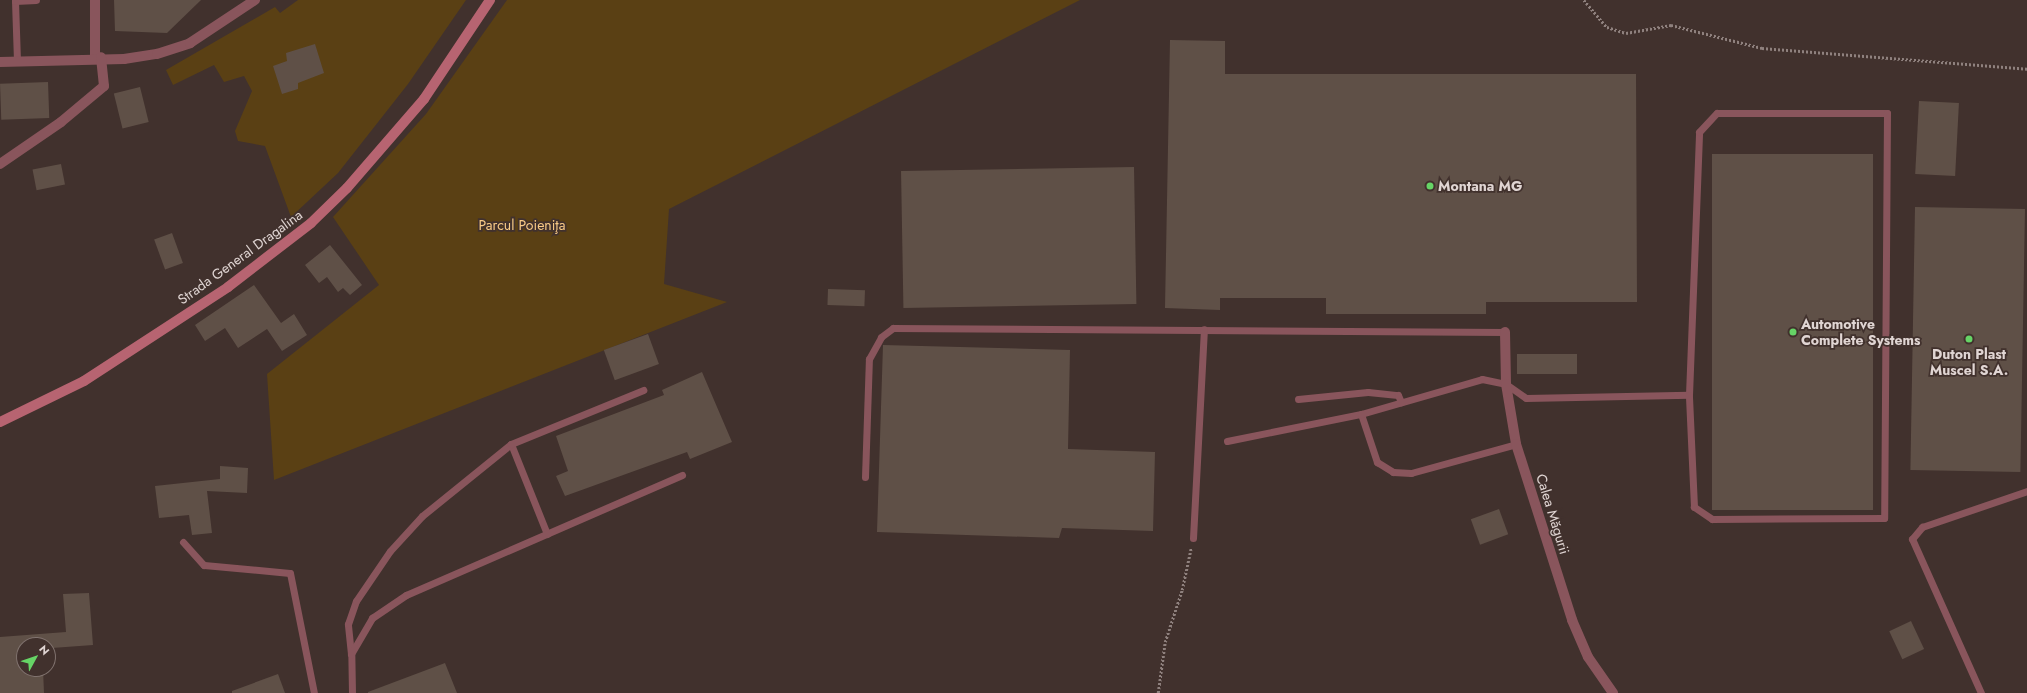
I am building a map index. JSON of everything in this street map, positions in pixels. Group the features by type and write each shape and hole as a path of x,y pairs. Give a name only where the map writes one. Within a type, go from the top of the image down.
{"main road":[{"name":"Strada General Dragalina","path":"0,422 84,381 228,287 311,223 347,188 424,99 490,0"}],"street":[{"path":"0,164 62,122 104,86 98,58 95,0"},
{"path":"0,62 98,58 124,59 157,54 190,43 255,0"},
{"name":"Calea Măgurii","path":"1506,332 1506,384 1516,444 1572,620 1588,657 1613,693"}],"lane":[{"path":"17,61 15,1 36,0"},
{"path":"1717,112 1888,113 1884,518 1712,519 1694,507 1690,395 1699,132 1717,112"},
{"path":"865,477 869,359 881,337 893,328 1506,332"},
{"path":"1193,538 1204,329"},
{"path":"1227,441 1361,414 1482,379 1506,384 1526,398 1690,395"},
{"path":"352,693 351,654 348,624 356,601 390,551 422,516 511,444 643,390"},
{"path":"1298,399 1368,392 1398,395 1401,402"},
{"path":"1361,414 1377,462 1393,472 1411,473 1516,444"},
{"path":"511,444 547,534"},
{"path":"351,654 372,618 406,595 682,475"},
{"path":"1981,693 1912,540 1922,527 2027,491"},
{"path":"182,542 204,565 290,573 314,693"}],"path":[{"path":"1584,0 1607,27 1626,33 1671,26 1762,48 2027,69"},
{"path":"1158,693 1165,642 1182,590 1193,538"}],"green space":[{"path":"298,0 466,0 408,84 338,173 291,217 265,146 238,141 235,131 252,91 244,76 224,82 214,65 173,85 166,70 275,7 280,13"},
{"name":"Parcul Poieniţa","path":"507,0 1080,0 669,209 664,284 727,302 274,480 267,374 379,285 333,217 426,114"}],"building":[{"path":"114,0 201,0 167,33 115,31"},
{"name":"Montana MG","path":"1170,40 1225,41 1225,74 1636,74 1637,302 1486,302 1486,314 1326,314 1326,298 1220,298 1220,310 1165,308"},
{"path":"315,44 324,73 298,83 298,89 282,94 273,66 287,61 286,53"},
{"path":"48,82 49,118 1,120 0,84"},
{"path":"140,87 149,122 123,128 114,94"},
{"path":"1919,101 1959,103 1955,176 1915,174"},
{"name":"Automotive Complete Systems","path":"1712,154 1873,154 1873,510 1712,510"},
{"path":"61,164 65,185 37,190 33,170"},
{"path":"1134,167 1136,304 903,308 901,171"},
{"name":"Duton Plast Muscel S.A.","path":"1915,207 2025,209 2020,472 1910,470"},
{"path":"172,233 183,263 165,270 154,239"},
{"path":"330,245 362,285 350,295 343,288 338,292 327,277 319,283 305,265"},
{"path":"254,285 281,323 294,314 307,335 282,351 267,329 238,348 225,328 205,341 195,325"},
{"path":"828,289 865,290 864,306 827,305"},
{"path":"648,334 659,364 615,380 604,350"},
{"path":"883,345 1070,350 1068,449 1155,452 1153,531 1062,528 1059,538 877,532"},
{"path":"1517,354 1577,354 1577,374 1517,374"},
{"path":"702,372 732,442 690,459 687,452 565,496 556,476 568,471 556,436 664,395 662,390"},
{"path":"220,466 248,468 247,493 207,491 212,533 192,535 189,515 159,518 155,486 220,479"},
{"path":"1499,509 1508,534 1480,545 1471,519"},
{"path":"89,593 93,645 56,648 56,637 16,637 16,677 43,677 44,693 0,693 0,637 66,632 63,594"},
{"path":"1911,621 1924,649 1902,659 1889,631"},
{"path":"445,663 457,693 368,693 368,692"},
{"path":"278,674 285,693 232,693 232,691"}],"place":[{"name":"Montana MG","path":"1430,186"},
{"name":"Automotive Complete Systems","path":"1793,332"},
{"name":"Duton Plast Muscel S.A.","path":"1969,339"}]}
